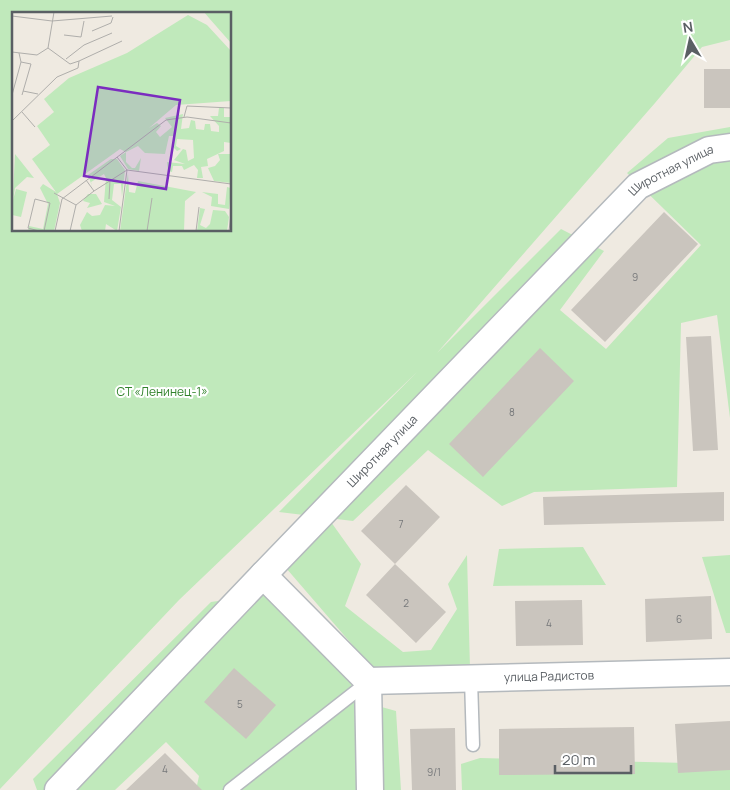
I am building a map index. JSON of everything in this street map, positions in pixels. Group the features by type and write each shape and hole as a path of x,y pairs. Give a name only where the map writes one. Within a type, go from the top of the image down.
{"street":[{"name":"Широтная улица","path":"58,790 638,186 709,150 730,147"},
{"path":"263,575 368,681 370,790"},
{"name":"улица Радистов","path":"368,681 730,672"}],"lane":[{"path":"471,679 474,745"},
{"path":"232,789 368,681"}],"green space":[{"name":"СТ «Ленинец-1»","path":"0,0 730,0 730,40 702,47 437,353 561,229 604,251 560,310 606,349 701,245 627,173 668,138 730,127 730,418 717,315 681,323 677,487 534,492 502,506 428,450 353,521 279,512 417,372 179,600 0,789"},
{"path":"331,522 361,564 345,606 403,652 431,650 457,609 448,584 467,555 470,668 374,670 286,568"},
{"path":"583,547 606,585 493,586 499,549"},
{"path":"730,555 730,633 726,633 702,557"},
{"path":"267,594 350,679 362,744 361,790 196,790 199,776 166,742 115,790 37,790 33,779 211,602"},
{"path":"378,706 396,711 401,790 380,790"},
{"path":"480,758 730,764 730,790 462,790 461,764"}],"building":[{"path":"704,69 730,69 730,108 704,108"},
{"path":"664,212 698,244 605,342 571,310"},
{"path":"711,336 718,450 693,451 686,337"},
{"path":"540,348 574,381 483,477 449,444"},
{"path":"406,485 440,517 395,564 361,531"},
{"path":"724,492 724,521 544,525 543,497"},
{"path":"395,564 446,612 416,643 366,595"},
{"path":"711,596 712,639 646,642 645,599"},
{"path":"582,600 583,645 516,646 515,601"},
{"path":"234,668 276,705 246,739 204,702"},
{"path":"730,721 730,770 678,773 675,724"},
{"path":"634,727 635,774 499,775 499,729"},
{"path":"455,728 456,790 412,790 410,729"},
{"path":"165,753 202,790 126,790"}]}
